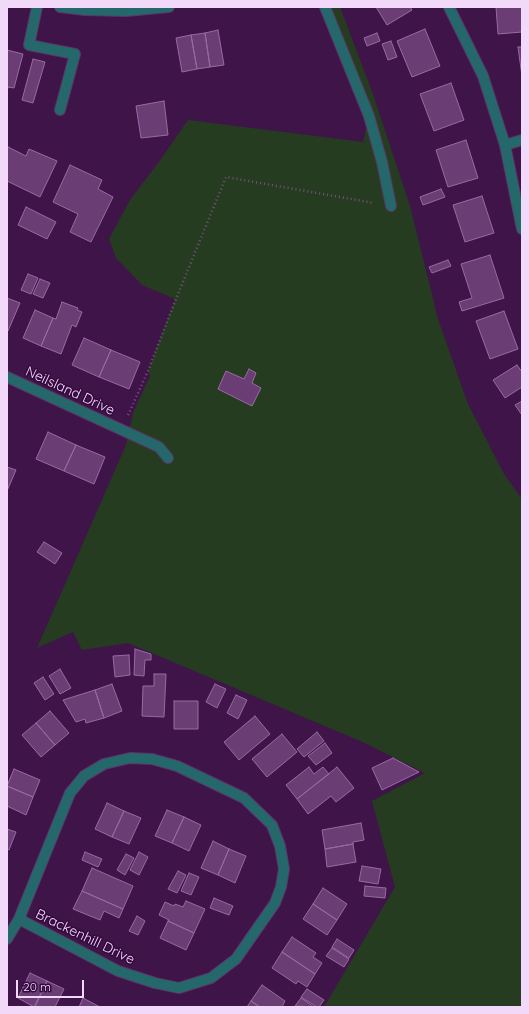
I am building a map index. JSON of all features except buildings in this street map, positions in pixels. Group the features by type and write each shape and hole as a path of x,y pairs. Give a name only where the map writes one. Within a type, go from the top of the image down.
{"street":[{"path":"37,7 29,45 75,54 60,110"},
{"path":"60,7 85,10 126,11 169,7"},
{"path":"325,7 369,116 382,162 391,206"},
{"path":"450,7 483,76 505,145 522,229"},
{"path":"505,145 522,140"},
{"name":"Neilsland Drive","path":"7,377 159,447 168,458"},
{"name":"Brackenhill Drive","path":"7,939 19,919 70,793 84,776 104,764 130,758 152,760 177,766 244,798 272,825 280,846 284,869 281,887 275,903 236,960 211,978 179,988 155,983 118,971 19,919"}],"path":[{"path":"122,430 148,372 226,177 391,206"}],"green space":[{"path":"325,7 340,7 374,97 410,206 438,319 468,404 504,474 522,499 522,1007 324,1007 395,887 372,801 425,773 365,743 128,643 82,650 73,632 37,648 126,445 133,413 150,376 148,371 175,299 142,285 116,258 109,239 130,200 188,120 363,142 369,116"}]}
